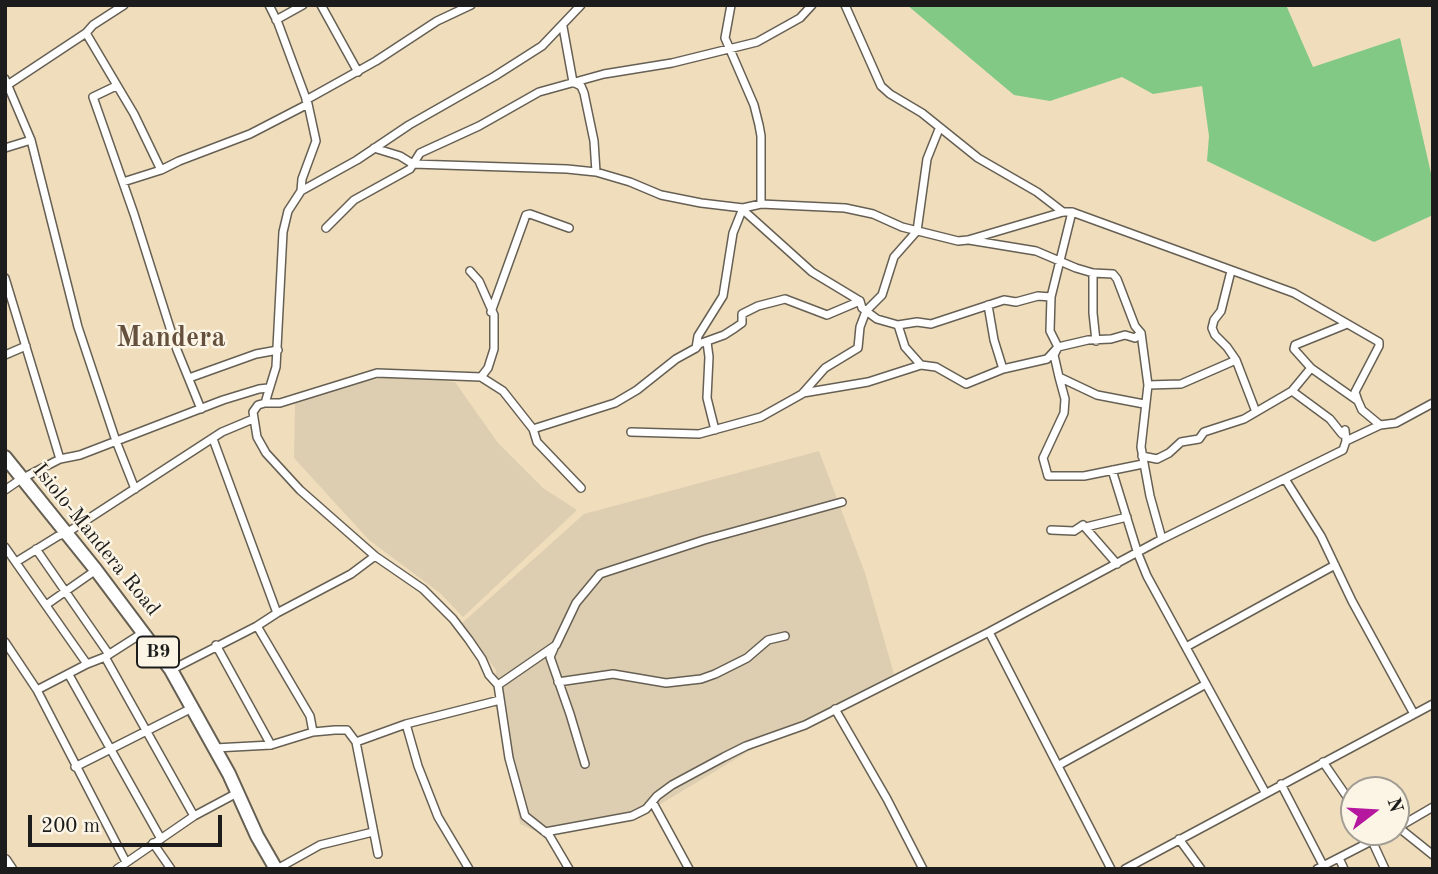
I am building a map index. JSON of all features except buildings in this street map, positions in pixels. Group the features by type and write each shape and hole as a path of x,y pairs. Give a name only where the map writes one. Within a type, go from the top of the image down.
{"highway":[{"name":"Isiolo-Mandera Road","path":"5,457 96,570 171,670 229,774 276,869"}],"main road":[{"path":"5,860 11,869"}],"street":[{"path":"124,5 93,25 86,33 6,83 31,141 78,327 135,489"},
{"path":"269,5 307,102 316,141 302,178 301,191"},
{"path":"276,20 303,5"},
{"path":"321,5 358,72"},
{"path":"123,183 250,134 358,72 437,21 471,5"},
{"path":"265,402 276,367 278,350 282,232 288,211 301,191 542,46 582,5"},
{"path":"731,5 725,38 727,48 754,105 761,136 761,204"},
{"path":"326,228 354,200 395,178 413,164 420,153 479,126 539,92 760,41 800,18 812,5"},
{"path":"845,5 881,86 922,113 978,158 1037,192 1063,212"},
{"path":"563,27 573,82"},
{"path":"86,33 134,114 161,170"},
{"path":"573,82 581,86 584,93 594,141 596,172"},
{"path":"116,86 93,97 173,337 201,409"},
{"path":"802,394 825,368 858,348 860,327 866,311 882,295 894,257 917,231 927,159 939,129"},
{"path":"5,148 31,141"},
{"path":"374,148 400,156 413,164 596,172 661,195 743,209 761,204 845,208 873,214 902,227 958,241 1063,212 1072,212 1294,293 1379,342 1356,392 1362,410 1380,425"},
{"path":"743,209 812,272 860,301 862,308 877,319 898,325 917,321 931,324 1004,300 1016,302 1038,296 1051,297"},
{"path":"696,348 698,336 723,296 733,233 743,209"},
{"path":"1058,348 1049,331 1051,297 1072,212"},
{"path":"491,312 526,215 530,214 569,228"},
{"path":"968,240 1036,251 1093,273 1113,274 1135,326 1141,333 1148,385 1144,404 1143,460 1162,539"},
{"path":"470,271 479,281 494,315 494,349 488,368 481,377"},
{"path":"1231,271 1221,311 1212,328 1236,360 1256,412"},
{"path":"1093,273 1096,341"},
{"path":"5,278 60,459"},
{"path":"533,429 615,403 638,390 699,344 735,328 742,323 742,314 758,306 785,299 827,314 860,301"},
{"path":"988,305 994,340 1003,369"},
{"path":"1347,324 1295,345 1294,349 1311,368 1358,401"},
{"path":"898,325 905,347 920,365"},
{"path":"631,432 689,434 715,430 761,417 802,394 868,382 920,365 936,368 965,384 1003,369 1047,359 1058,348 1088,340 1125,335 1135,338 1141,333"},
{"path":"707,342 707,398 715,430"},
{"path":"5,355 26,346"},
{"path":"1058,348 1054,355 1065,399 1064,413 1043,458 1048,476 1076,477 1157,459 1181,442 1199,439 1204,432 1244,419 1292,391 1311,368"},
{"path":"189,378 278,350"},
{"path":"1148,385 1181,384 1236,360"},
{"path":"569,869 558,847 525,816 509,758 498,685 489,675 469,640 444,609 423,589 376,556 282,472 257,437 253,412 258,405 265,402 281,404 377,373 481,377 503,391 533,429 537,442 582,488"},
{"path":"1059,377 1097,395 1144,404"},
{"path":"5,490 60,459 80,456 201,409 268,388"},
{"path":"545,832 632,816 653,803 657,796 672,785 724,757 746,746 805,725 989,632 1162,539 1343,450 1345,430 1342,434 1330,419 1292,391"},
{"path":"1346,441 1380,425 1396,423 1433,403"},
{"path":"16,562 65,534 213,439 253,419"},
{"path":"213,439 276,613"},
{"path":"1112,470 1138,554 1153,588 1265,792"},
{"path":"1286,479 1321,536 1414,714"},
{"path":"585,764 550,657 576,603 600,574 842,502"},
{"path":"1051,530 1074,531 1083,525 1086,527 1127,517"},
{"path":"1086,527 1117,564"},
{"path":"5,547 87,664"},
{"path":"649,548 652,557"},
{"path":"36,549 107,655 194,816"},
{"path":"171,670 351,574 376,556"},
{"path":"1186,647 1335,565"},
{"path":"46,605 96,570"},
{"path":"257,626 310,716 313,732"},
{"path":"37,690 107,655 144,632"},
{"path":"989,632 1111,869"},
{"path":"558,682 613,674 666,683 692,681 715,674 747,657 768,640 785,636"},
{"path":"5,642 37,690 126,862"},
{"path":"216,645 271,745"},
{"path":"498,685 556,645"},
{"path":"69,675 171,869"},
{"path":"1059,765 1206,684"},
{"path":"356,742 406,724 499,700"},
{"path":"1125,869 1433,704"},
{"path":"75,767 192,708"},
{"path":"835,709 887,799 923,869"},
{"path":"406,724 418,766 438,817 469,869"},
{"path":"214,748 271,745 313,732 347,730 356,742 378,854"},
{"path":"1324,762 1340,786"},
{"path":"1281,784 1320,867 1363,846"},
{"path":"118,868 194,816 237,793"},
{"path":"653,803 689,869"},
{"path":"1410,820 1433,807"},
{"path":"276,869 320,845 373,832"},
{"path":"1410,837 1433,855"},
{"path":"1179,839 1202,869"},
{"path":"1375,846 1385,869"},
{"path":"1339,858 1344,869"}],"shaded area":[{"path":"393,376 455,382 498,443 543,488 577,510 463,617 440,593 369,540 294,458 295,403 342,386"},
{"path":"819,451 865,573 894,674 754,748 644,814 537,832 520,824 494,688 496,670 461,624 584,514"}],"green space":[{"path":"907,5 1286,5 1313,67 1400,38 1433,182 1433,215 1374,242 1207,161 1209,136 1202,86 1153,94 1122,77 1050,101 1014,95"}],"district":[{"name":"Mandera","path":"171,339"}]}
